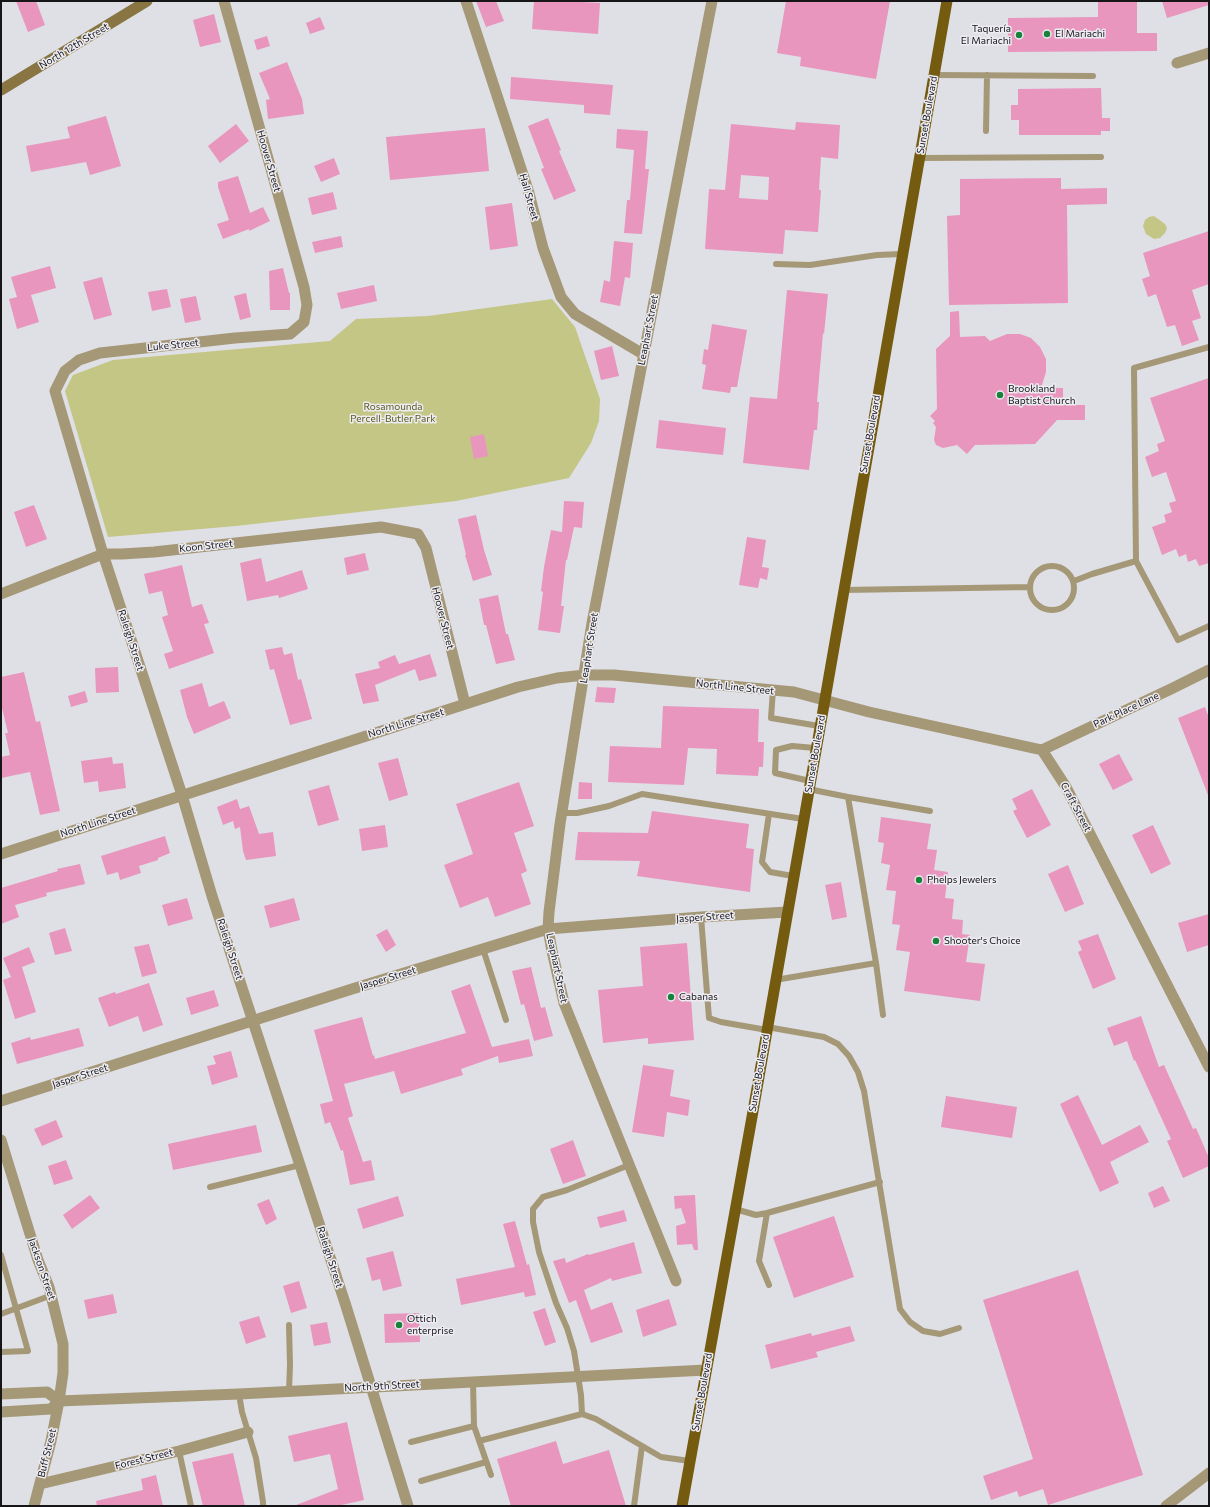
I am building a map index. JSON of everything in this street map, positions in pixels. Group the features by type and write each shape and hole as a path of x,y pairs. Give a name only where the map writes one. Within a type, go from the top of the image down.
{"main road":[{"name":"North 12th Street","path":"1,90 147,1"},
{"name":"Sunset Boulevard","path":"682,1506 947,1"}],"street":[{"name":"Hoover Street","path":"224,1 304,287 307,304 304,322"},
{"name":"Hall Street","path":"466,1 528,193 543,248 562,297 575,314 643,354"},
{"name":"Leaphart Street","path":"676,1281 564,1003 548,929 562,813 592,623 712,1"},
{"path":"1177,63 1209,53"},
{"name":"Luke Street","path":"55,391 65,371 79,360 100,353 235,338 290,334 304,322"},
{"name":"Raleigh Street","path":"55,391 103,554 182,795 212,896 300,1165 408,1506"},
{"name":"Koon Street","path":"1,594 103,554 154,552 381,527 418,534"},
{"name":"Hoover Street","path":"418,534 426,548 465,704"},
{"name":"Park Place Lane","path":"1042,750 1209,670"},
{"name":"North Line Street","path":"1,854 518,687 557,678 584,675 614,675 794,692 824,700"},
{"path":"824,700 869,712 1042,750"},
{"name":"Craft Street","path":"1042,750 1066,787 1209,1066"},
{"name":"Jasper Street","path":"1,1101 253,1020 548,929 787,912"},
{"name":"Jackson Street","path":"1,1140 38,1260 52,1296 63,1344 63,1373 58,1401"},
{"name":"North 9th Street","path":"1,1394 47,1392 58,1401 239,1394 706,1370"},
{"name":"North 9th Street","path":"1,1412 51,1409 58,1401"},
{"name":"Buff Street","path":"34,1506 51,1441 58,1401"},
{"name":"Forest Street","path":"40,1484 178,1451 248,1432"},
{"path":"1166,1506 1209,1473"}],"lane":[{"path":"934,74 1093,76"},
{"path":"986,75 986,131"},
{"path":"919,158 1101,157"},
{"path":"776,264 810,265 877,255 902,254"},
{"path":"1209,347 1134,368 1136,562 1178,640 1209,626"},
{"path":"1074,581 1092,574 1136,562"},
{"path":"1049,565 1064,569 1070,574 1074,581 1075,589 1070,602 1058,610 1044,609 1033,600 1030,594 1031,579 1036,572 1049,565"},
{"path":"843,590 1030,587"},
{"path":"773,690 771,718 819,726"},
{"path":"816,748 792,746 776,750 775,773 848,797 930,811"},
{"path":"562,813 576,813 609,806 642,794 803,819"},
{"path":"848,797 876,963 883,1015"},
{"path":"769,814 762,862 770,872 793,876"},
{"path":"701,917 709,1018 721,1022 824,1037 838,1044 849,1056 858,1072 864,1091 900,1308 910,1322 923,1331 940,1334 959,1328"},
{"path":"483,949 506,1020"},
{"path":"775,980 876,963"},
{"path":"210,1187 300,1165"},
{"path":"582,1414 579,1376 574,1351 539,1252 532,1222 533,1209 543,1197 580,1186 629,1165"},
{"path":"735,1209 756,1215 767,1214 880,1182"},
{"path":"767,1214 759,1261 769,1285"},
{"path":"1,1255 28,1351 1,1352"},
{"path":"1,1314 52,1296"},
{"path":"289,1325 289,1391"},
{"path":"473,1382 474,1426 491,1475"},
{"path":"239,1394 242,1412 256,1458 263,1506"},
{"path":"479,1441 582,1414 596,1419 661,1457 690,1462"},
{"path":"411,1442 474,1426"},
{"path":"634,1506 642,1446"},
{"path":"178,1451 191,1506"},
{"path":"421,1482 486,1462"}],"green space":[{"path":"1154,216 1165,224 1167,228 1165,233 1160,238 1154,239 1146,234 1143,226 1145,220"},
{"name":"Rosamounda Percell-Butler Park","path":"552,299 575,327 600,399 599,421 591,443 569,478 456,501 236,526 108,537 65,391 73,375 113,360 330,341 356,319 428,316"}],"building":[{"path":"16,1 36,1 45,25 28,32"},
{"path":"476,1 496,1 504,21 486,27"},
{"path":"534,1 600,3 598,34 532,29"},
{"path":"786,1 890,1 876,79 800,66 801,57 777,53"},
{"path":"1098,1 1137,1 1137,33 1157,33 1157,51 1008,52 1008,18 1098,17"},
{"path":"1162,1 1209,1 1209,5 1167,18"},
{"path":"214,14 221,42 200,47 193,20"},
{"path":"320,17 325,29 310,34 306,23"},
{"path":"267,36 270,46 257,50 254,40"},
{"path":"287,62 302,99 304,114 268,119 266,100 270,99 259,73"},
{"path":"511,77 613,85 610,115 584,113 584,105 510,99"},
{"path":"1101,88 1102,118 1110,118 1110,131 1101,131 1101,135 1019,135 1019,120 1011,120 1011,105 1018,105 1018,89"},
{"path":"106,116 121,166 90,175 86,162 31,172 26,146 70,138 67,127"},
{"path":"548,118 561,150 559,151 576,191 554,200 541,169 544,168 528,126"},
{"path":"796,122 840,125 838,159 821,157 819,190 821,190 818,232 785,230 783,254 705,249 709,189 725,190 731,124 795,130","holes":["741,175 769,177 768,200 739,198"]},
{"path":"236,124 249,141 220,163 208,146"},
{"path":"485,128 489,171 390,180 386,137"},
{"path":"617,129 648,131 645,169 649,169 642,234 624,233 627,200 630,200 634,150 616,148"},
{"path":"334,158 340,174 321,182 314,166"},
{"path":"238,176 250,213 263,207 270,221 249,231 249,229 223,239 217,224 229,220 218,187 218,182"},
{"path":"1061,178 1061,189 1107,188 1107,204 1067,205 1068,303 949,305 947,216 960,215 960,179"},
{"path":"333,192 337,209 312,215 308,198"},
{"path":"512,203 518,246 490,250 485,207"},
{"path":"1209,231 1209,284 1192,290 1201,318 1192,321 1199,340 1182,346 1175,325 1167,327 1156,294 1148,297 1142,279 1150,276 1143,253"},
{"path":"341,236 343,247 315,253 312,242"},
{"path":"614,241 633,243 630,278 625,277 620,306 600,302 604,280 610,282"},
{"path":"50,266 56,288 31,295 39,322 17,329 9,299 17,297 11,277"},
{"path":"283,268 290,293 290,310 270,310 269,271"},
{"path":"102,277 112,315 94,320 83,282"},
{"path":"374,285 377,301 341,309 337,293"},
{"path":"167,289 171,307 152,311 148,292"},
{"path":"787,290 828,294 817,402 819,402 817,430 814,430 809,470 743,463 750,397 777,399"},
{"path":"246,293 251,317 240,320 234,296"},
{"path":"196,296 201,320 185,323 180,299"},
{"name":"Brookland Baptist Church","path":"959,311 960,337 985,336 990,341 1007,334 1020,334 1031,338 1040,347 1046,359 1046,372 1041,388 1063,388 1063,405 1085,405 1085,420 1057,420 1035,444 975,445 967,454 957,445 943,448 936,445 934,440 936,427 933,423 935,421 930,416 937,409 936,349 950,336 950,312"},
{"path":"712,324 747,330 737,387 731,387 730,393 702,389 706,365 702,364 704,349 708,350"},
{"path":"612,346 619,376 601,380 594,351"},
{"path":"1209,378 1209,563 1199,566 1196,559 1188,562 1186,554 1179,557 1176,549 1162,555 1152,527 1166,522 1164,515 1172,512 1169,503 1176,501 1166,472 1152,477 1145,457 1159,451 1157,444 1165,441 1150,398"},
{"path":"659,420 726,428 723,455 656,448"},
{"path":"484,434 488,456 474,459 470,437"},
{"path":"564,501 584,502 582,528 574,527 566,560 561,606 564,606 560,633 538,630 543,592 541,591 544,567 551,530 562,532"},
{"path":"34,505 47,539 26,547 14,512"},
{"path":"476,515 484,550 492,575 473,581 465,555 458,519"},
{"path":"747,537 766,540 762,567 769,568 767,580 760,578 758,588 739,585"},
{"path":"365,553 369,570 347,575 344,558"},
{"path":"261,558 266,582 302,570 308,589 279,598 278,595 247,601 240,563"},
{"path":"182,565 192,607 202,604 209,623 204,624 214,653 169,669 164,654 173,651 162,617 168,615 162,591 149,594 144,574"},
{"path":"498,595 506,634 508,634 515,660 496,664 486,625 484,625 479,599"},
{"path":"282,647 284,655 292,653 298,680 301,679 312,719 290,725 274,669 270,670 265,650"},
{"path":"430,654 437,676 419,681 415,669 375,685 379,701 363,704 355,674 380,668 378,662 395,655 399,664"},
{"path":"118,667 119,692 96,693 95,668"},
{"path":"24,672 36,722 40,721 60,811 40,815 30,772 1,778 1,757 10,755 5,733 8,733 1,704 1,677"},
{"path":"202,683 209,707 224,701 231,718 194,734 187,717 180,690"},
{"path":"597,687 616,688 614,703 595,702"},
{"path":"85,691 88,702 71,707 68,696"},
{"path":"663,706 759,709 758,742 764,742 763,767 759,767 758,776 716,774 717,749 688,748 684,785 608,782 610,746 661,748"},
{"path":"1205,707 1209,718 1208,795 1178,718"},
{"path":"1119,754 1133,780 1113,790 1099,764"},
{"path":"112,757 113,764 123,763 126,788 99,792 98,781 84,783 81,761"},
{"path":"398,758 408,795 389,801 378,763"},
{"path":"519,782 534,826 514,833 527,871 521,874 531,904 495,917 488,897 460,908 444,865 473,854 456,804"},
{"path":"579,782 592,783 592,799 578,799"},
{"path":"329,785 339,820 318,826 308,791"},
{"path":"1032,789 1051,825 1027,838 1013,811 1017,809 1012,799"},
{"path":"237,799 240,809 249,806 259,834 273,832 276,856 246,860 243,851 240,827 235,829 233,821 223,825 217,807"},
{"path":"652,811 749,824 746,848 754,849 750,892 637,876 640,861 575,860 578,832 648,833"},
{"path":"881,817 931,824 927,849 937,850 934,870 948,872 945,898 954,899 952,919 963,920 962,934 970,935 966,962 985,964 980,1001 904,991 910,952 896,950 900,925 892,924 896,891 886,890 890,865 881,863 884,843 878,842"},
{"path":"385,825 388,847 362,851 359,829"},
{"path":"1153,825 1171,864 1151,874 1132,835"},
{"path":"165,836 170,853 158,858 158,860 139,866 141,873 120,880 118,872 107,875 101,856"},
{"path":"80,864 85,884 46,893 47,896 15,905 19,917 1,924 1,888 58,871 57,869"},
{"path":"1068,865 1084,904 1065,912 1048,874"},
{"path":"841,882 847,917 832,920 825,885"},
{"path":"187,898 193,919 168,926 162,905"},
{"path":"294,898 300,920 270,928 264,906"},
{"path":"1209,914 1209,945 1187,952 1178,923"},
{"path":"65,928 72,951 55,955 49,933"},
{"path":"387,929 396,945 386,952 376,935"},
{"path":"1098,934 1116,979 1093,989 1078,952 1082,950 1078,941"},
{"path":"687,943 694,1040 648,1044 648,1038 603,1043 598,990 643,986 640,947"},
{"path":"149,944 157,973 142,977 134,947"},
{"path":"29,947 35,962 22,967 36,1012 15,1019 3,980 11,977 3,958"},
{"path":"531,967 541,1008 545,1007 553,1036 534,1041 524,1004 521,1005 512,971"},
{"path":"149,983 163,1025 143,1032 138,1016 109,1027 98,998 115,992 116,994"},
{"path":"470,984 492,1047 529,1039 533,1056 499,1063 498,1056 461,1069 463,1075 401,1094 394,1071 344,1084 353,1116 348,1118 363,1162 371,1160 375,1180 350,1185 343,1150 341,1151 330,1122 325,1124 320,1104 333,1101 314,1030 362,1017 375,1059 466,1033 451,991"},
{"path":"214,990 219,1006 191,1015 186,998"},
{"path":"1141,1016 1159,1067 1164,1065 1193,1129 1196,1128 1209,1158 1209,1166 1183,1178 1167,1141 1171,1139 1135,1060 1134,1061 1127,1041 1114,1046 1107,1028"},
{"path":"79,1028 84,1046 17,1064 11,1043 30,1037 31,1040"},
{"path":"231,1051 238,1077 212,1085 207,1066 216,1064 213,1056"},
{"path":"643,1065 674,1070 670,1096 690,1100 688,1116 667,1112 664,1137 632,1132"},
{"path":"1078,1095 1102,1145 1140,1125 1149,1142 1110,1162 1119,1183 1100,1192 1060,1104"},
{"path":"946,1096 1017,1107 1012,1138 941,1127"},
{"path":"56,1120 63,1137 42,1146 34,1129"},
{"path":"256,1125 262,1152 173,1170 168,1144"},
{"path":"573,1140 586,1176 563,1184 550,1149"},
{"path":"66,1160 73,1179 54,1185 48,1166"},
{"path":"1163,1186 1170,1201 1154,1208 1148,1193"},
{"path":"90,1195 100,1208 72,1229 63,1215"},
{"path":"695,1195 698,1250 694,1250 692,1244 677,1245 676,1226 686,1223 681,1208 675,1209 674,1196"},
{"path":"398,1196 404,1216 363,1229 357,1209"},
{"path":"269,1199 277,1219 266,1225 257,1204"},
{"path":"624,1210 627,1221 600,1228 597,1217"},
{"path":"834,1216 854,1277 794,1298 773,1237"},
{"path":"515,1221 527,1265 529,1264 536,1295 525,1297 524,1292 461,1305 456,1279 515,1267 503,1224"},
{"path":"634,1242 642,1273 612,1281 611,1278 584,1290 591,1310 612,1302 623,1332 591,1343 576,1300 569,1303 553,1261 565,1258 566,1263 588,1254 589,1255"},
{"path":"393,1251 402,1286 383,1291 380,1279 372,1281 366,1258"},
{"path":"1078,1270 1143,1475 1048,1505 1043,1489 1019,1497 1017,1491 991,1500 983,1476 1033,1459 983,1300"},
{"path":"299,1281 307,1308 291,1313 283,1286"},
{"path":"113,1294 117,1313 88,1319 84,1300"},
{"path":"669,1299 677,1325 643,1337 636,1310"},
{"path":"545,1308 556,1342 545,1346 533,1312"},
{"path":"419,1313 420,1342 385,1343 384,1314"},
{"path":"259,1316 266,1337 246,1344 239,1322"},
{"path":"327,1322 331,1343 314,1346 310,1325"},
{"path":"850,1326 855,1341 816,1352 818,1357 771,1369 765,1345 811,1333 812,1336"},
{"path":"347,1422 364,1500 337,1506 296,1506 338,1489 330,1454 294,1462 288,1436"},
{"path":"556,1441 563,1464 609,1450 626,1506 511,1506 497,1459"},
{"path":"233,1453 245,1506 203,1506 192,1462"},
{"path":"156,1475 163,1506 97,1506 96,1501 143,1490 141,1479"}],"place":[{"name":"El Mariachi","path":"1047,34"},
{"name":"Taquería El Mariachi","path":"1019,35"},
{"name":"Brookland Baptist Church","path":"1000,395"},
{"name":"Phelps Jewelers","path":"919,880"},
{"name":"Shooter's Choice","path":"936,941"},
{"name":"Cabanas","path":"671,997"},
{"name":"Ottich enterprise","path":"399,1325"}]}
